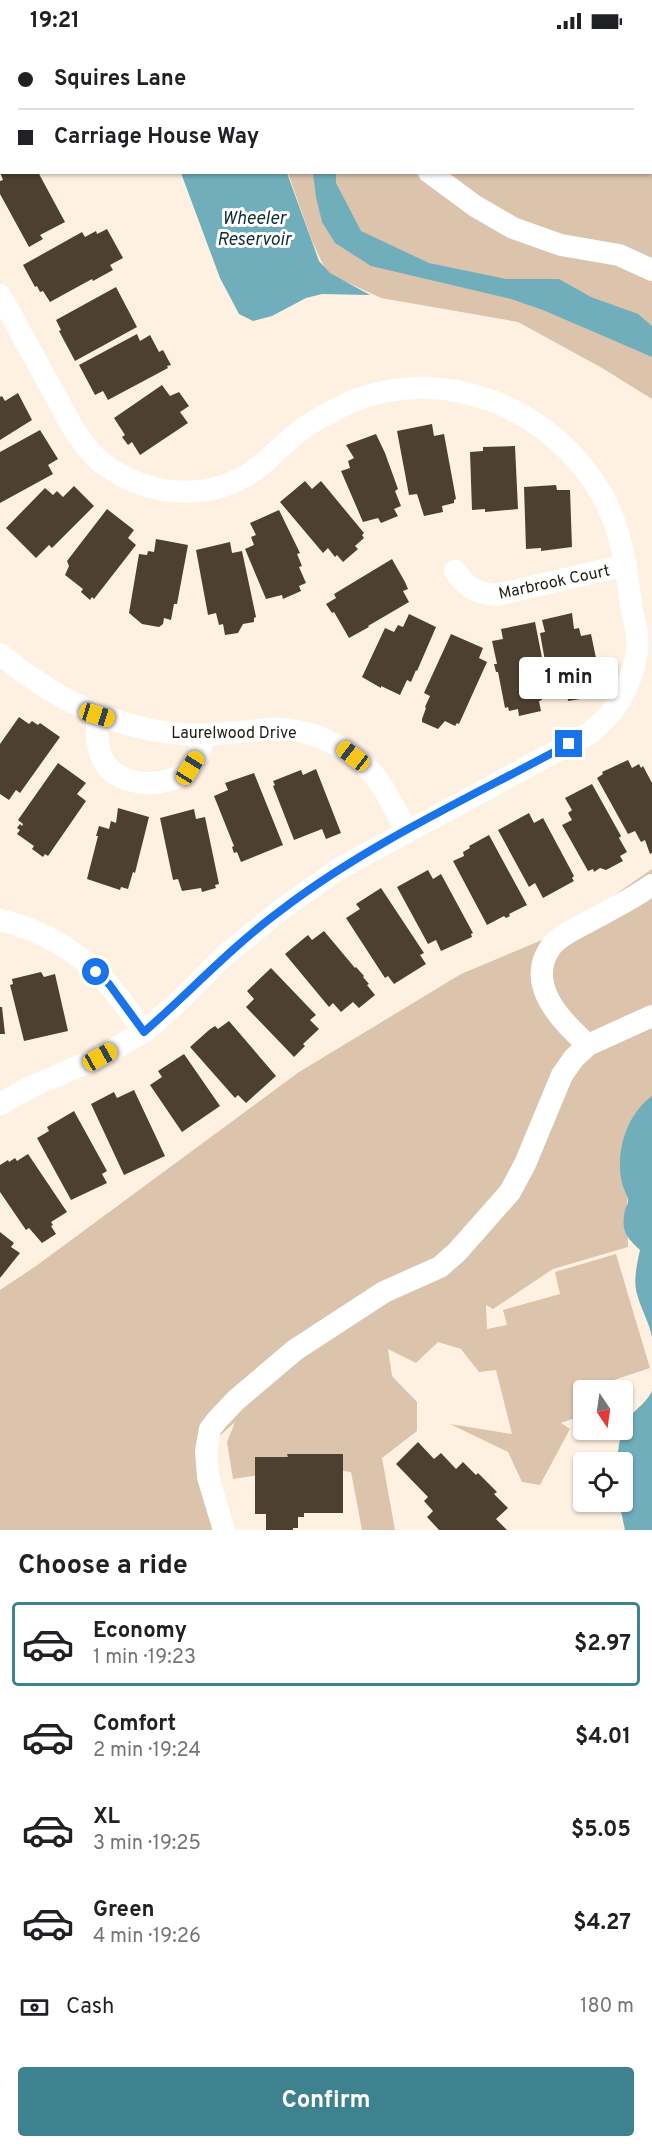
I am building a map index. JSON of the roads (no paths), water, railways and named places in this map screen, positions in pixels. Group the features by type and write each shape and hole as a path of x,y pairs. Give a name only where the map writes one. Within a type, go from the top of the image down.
{"street":[{"path":"432,174 476,206 513,228 561,245 619,255 652,270"},
{"path":"0,295 84,444 104,465 128,480 153,489 182,492 214,489 241,479 261,466 293,436 320,417 355,400 383,393 413,389 445,389 477,395 508,406 538,424 566,446 587,471 603,497 617,529 626,565 637,635 637,656 621,697 610,714 590,733 342,867 283,908 223,957 144,1032 100,1057 31,1087 0,1104"},
{"name":"Marbrook Court","path":"455,571 466,586 481,593 496,595 626,565"},
{"name":"Laurelwood Drive","path":"0,654 28,677 60,698 97,715 134,726 171,733 205,735 273,729 298,731 322,738 343,749 363,764 380,783 406,831"},
{"path":"97,715 98,740 106,765 121,777 140,783 163,782 179,776 190,768 199,754 205,735"},
{"path":"588,1045 555,1012 544,989 541,973 544,961 550,947 566,934 652,885"},
{"path":"0,920 24,926 54,940 83,960 109,984 144,1032"},
{"path":"224,1530 208,1477 206,1451 210,1430 218,1419 236,1400 295,1350 384,1292 440,1267 457,1252 510,1192 525,1164 562,1075 574,1058 588,1045 652,1016"}],"water":[{"name":"Wheeler Reservoir","path":"181,174 287,174 319,261 330,273 370,295 322,294 306,298 272,316 253,321 239,314 220,278"},
{"path":"313,174 336,174 336,183 361,231 429,263 506,279 559,279 591,297 638,314 652,326 652,357 543,310 511,299 371,266 335,243 322,222"},
{"path":"652,1096 652,1337 635,1283 640,1250 631,1241 624,1228 628,1201 622,1183 620,1159 629,1124 635,1113"},
{"path":"652,1391 652,1530 625,1530 621,1512 633,1512 633,1452 618,1452 620,1442 620,1440 633,1440 633,1413"}]}
